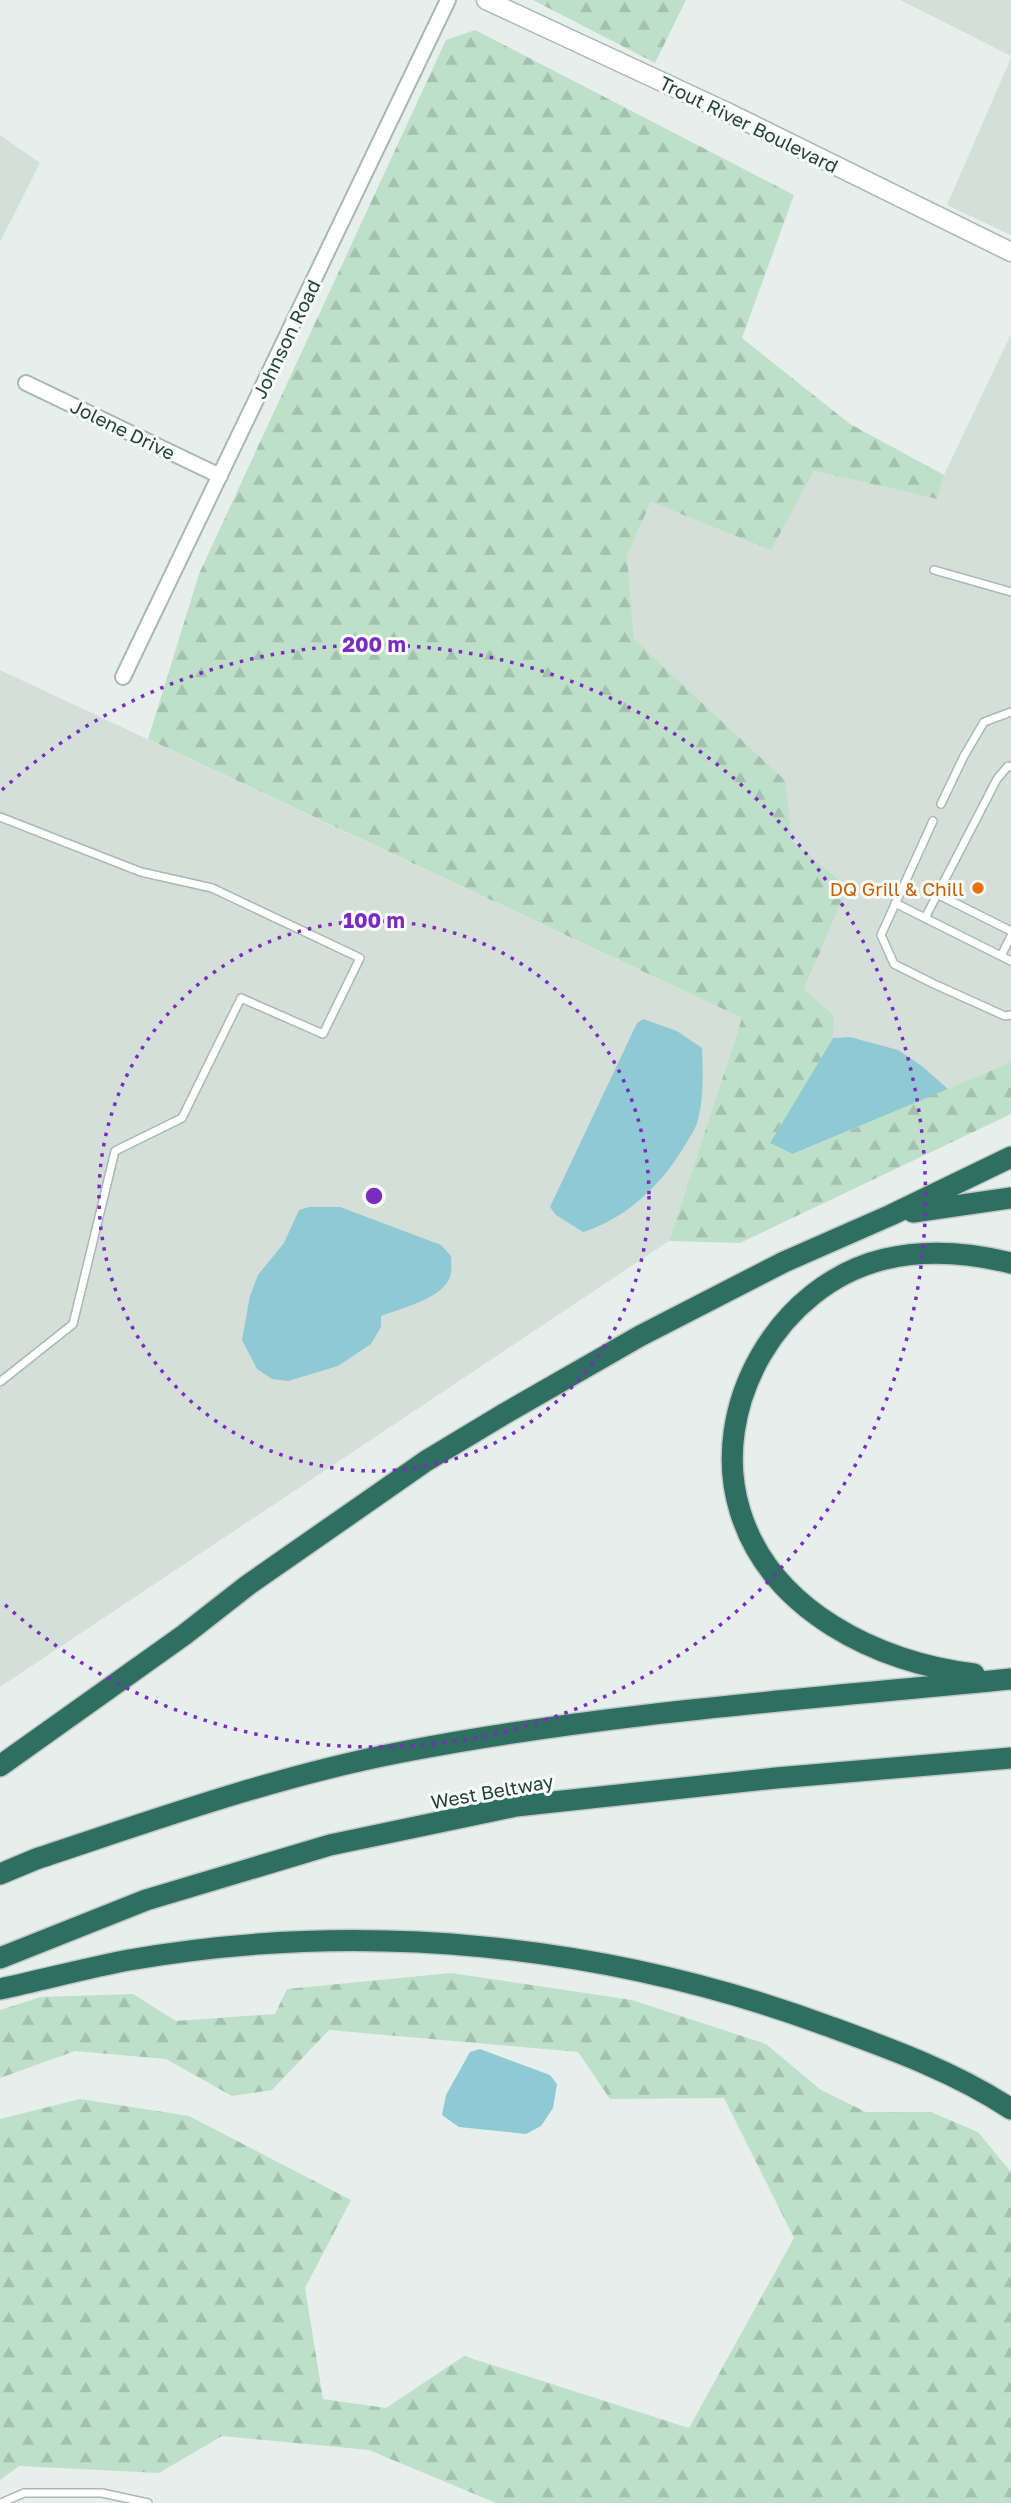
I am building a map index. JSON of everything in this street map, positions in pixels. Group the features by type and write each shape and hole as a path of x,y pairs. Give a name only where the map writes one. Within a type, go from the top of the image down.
{"highway":[{"path":"0,1766 184,1635 248,1585 426,1461 503,1414 640,1336 784,1262 891,1215 1011,1157"},
{"path":"891,1215 1011,1198"},
{"path":"1011,1263 984,1256 951,1253 884,1259 856,1269 820,1289 785,1320 762,1351 738,1409 732,1462 739,1510 753,1545 769,1569 796,1599 835,1629 888,1654 951,1671 1011,1678"},
{"path":"0,1874 36,1859 290,1777 400,1752 552,1726 1011,1678"},
{"name":"West Beltway","path":"0,1958 146,1900 330,1845 516,1806 776,1777 1011,1758"},
{"path":"0,1989 129,1960 258,1944 409,1940 543,1953 656,1974 765,2003 926,2064 989,2094 1011,2109"}],"street":[{"name":"Johnson Road","path":"123,677 448,0"},
{"name":"Trout River Boulevard","path":"486,0 729,113 1011,252"},
{"name":"Jolene Drive","path":"26,383 220,476"}],"lane":[{"path":"934,570 1011,592"},
{"path":"941,804 984,722 1011,712"},
{"path":"925,918 997,779 1009,766"},
{"path":"0,817 141,872 212,888 360,958 323,1034 241,998 182,1118 115,1151 73,1324 0,1382"},
{"path":"933,821 881,935 894,964 1004,1016 1011,1014"},
{"path":"937,894 1011,933 1001,956"},
{"path":"895,903 1011,961"},
{"path":"1,2503 24,2493 102,2493 148,2503"}],"shaded area":[{"path":"900,0 1011,0 1011,56"},
{"path":"1011,58 1011,235 947,205"},
{"path":"0,135 40,163 0,242"},
{"path":"1011,334 1011,1062 948,1089 922,1066 850,1037 833,1038 834,1015 804,991 848,887 792,841 786,781 634,639 627,555 651,502 771,549 814,471 937,499 944,475"},
{"path":"0,670 742,1018 669,1241 0,1687"}],"green space":[{"path":"533,0 686,0 655,63"},
{"path":"475,30 794,195 742,338 850,424 944,475 937,499 814,471 771,550 651,502 627,555 634,639 786,781 792,841 848,887 804,990 834,1015 833,1038 770,1143 794,1154 1011,1062 1011,1114 740,1243 669,1241 742,1018 148,739 199,574 446,40"},
{"path":"451,1973 632,2000 766,2044 821,2090 866,2112 931,2112 978,2132 1011,2172 1011,2503 496,2503 369,2450 222,2436 159,2473 19,2466 0,2480 0,2119 80,2099 189,2116 351,2200 305,2288 323,2399 386,2408 464,2356 689,2428 794,2238 724,2098 610,2099 578,2052 329,2030 272,2090 232,2096 166,2059 75,2051 0,2078 0,2010 41,1997 133,1994 176,2021 275,2014 287,1989"}],"water":[{"path":"643,1019 677,1031 702,1048 702,1095 697,1123 667,1171 643,1197 615,1218 583,1232 556,1215 550,1207 637,1023"},
{"path":"850,1037 898,1050 922,1066 948,1089 793,1154 770,1143 833,1038"},
{"path":"309,1207 340,1207 441,1245 451,1256 451,1273 448,1282 432,1295 381,1316 381,1327 371,1344 338,1366 288,1381 272,1379 257,1369 242,1340 250,1296 258,1275 284,1243 299,1210"},
{"path":"480,2049 550,2075 557,2084 553,2108 541,2126 526,2134 459,2127 442,2115 446,2095 470,2052"}],"place":[{"name":"DQ Grill & Chill","path":"978,888"}]}
